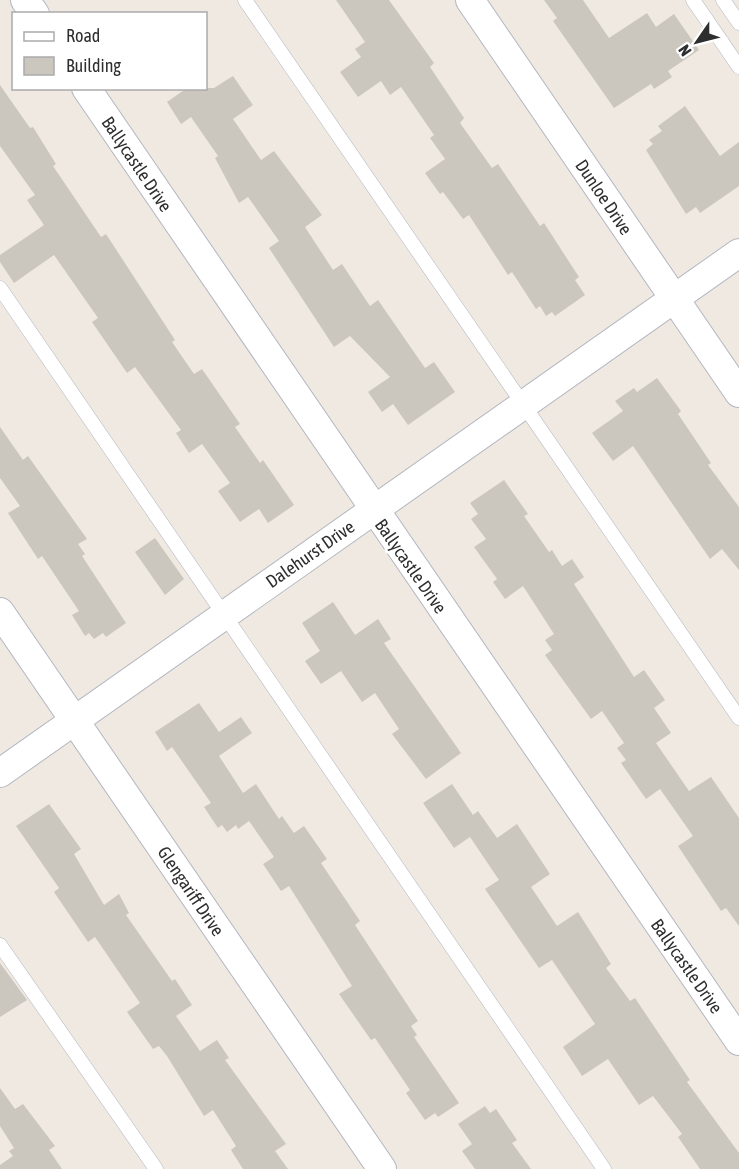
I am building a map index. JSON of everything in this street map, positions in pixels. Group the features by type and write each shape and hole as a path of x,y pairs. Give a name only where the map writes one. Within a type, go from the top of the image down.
{"street":[{"name":"Dunloe Drive","path":"470,0 739,393"},
{"name":"Ballycastle Drive","path":"87,90 739,1041"},
{"name":"Dalehurst Drive","path":"0,773 739,253"},
{"name":"Glengariff Drive","path":"0,612 382,1169"}],"lane":[{"path":"245,0 739,718"},
{"path":"693,0 739,67"},
{"path":"723,0 739,23"},
{"path":"0,288 604,1169"},
{"path":"0,945 156,1169"}],"building":[{"path":"336,0 389,0 434,63 430,67 464,118 460,123 492,168 498,164 540,226 544,223 579,277 575,280 585,295 555,316 552,312 546,316 540,306 536,309 512,272 508,275 469,215 463,219 443,192 440,194 425,173 445,159 430,138 434,135 401,87 390,95 381,81 358,97 340,72 361,57 355,49 365,42"},
{"path":"544,0 583,0 609,38 647,13 656,27 674,14 699,50 668,71 672,77 654,89 651,84 614,108 553,21 557,18"},
{"path":"233,76 253,105 233,119 261,160 274,151 322,215 305,227 333,270 342,264 370,306 378,300 425,368 434,362 455,392 408,425 393,404 382,412 368,392 390,377 350,336 334,347 269,248 279,241 248,197 239,203 215,158 218,156 191,117 181,124 167,102 184,90 214,88"},
{"path":"0,85 30,128 33,127 56,164 53,166 101,237 106,234 175,340 172,342 194,374 202,369 240,424 235,427 260,463 263,460 294,505 268,523 259,509 240,522 218,491 230,483 202,444 189,453 176,433 181,430 135,367 127,373 92,322 98,318 54,255 14,283 0,262 0,255 44,225 27,200 35,195 0,146"},
{"path":"685,106 720,156 739,142 739,186 700,213 696,207 686,214 646,150 653,144 649,140 662,131 658,126"},
{"path":"657,378 681,411 678,414 711,463 708,465 739,507 739,570 722,549 710,559 633,446 613,461 592,433 623,411 615,401 634,388 637,392"},
{"path":"0,427 23,460 28,456 87,539 78,544 85,554 82,556 126,623 106,637 103,633 94,639 89,633 85,636 72,615 79,611 42,556 38,559 8,513 20,506 0,478"},
{"path":"504,480 528,514 524,516 549,552 552,550 562,566 572,559 584,577 574,584 634,677 644,670 665,700 654,708 671,733 656,743 689,791 711,777 739,818 739,926 726,908 721,911 678,846 693,836 660,789 646,799 621,763 626,760 617,748 624,743 602,711 591,719 545,655 552,650 545,640 554,634 523,586 505,599 493,582 497,579 474,547 486,539 471,519 478,514 470,503"},
{"path":"155,538 184,579 165,595 135,552"},
{"path":"333,602 355,635 378,619 391,639 384,643 461,753 426,779 392,734 399,729 375,693 362,702 341,671 321,684 305,661 320,651 302,623"},
{"path":"199,703 219,732 241,717 252,733 219,756 243,793 256,784 279,819 282,816 294,833 304,826 327,859 321,863 360,921 355,925 418,1021 411,1026 417,1035 414,1037 459,1103 438,1117 435,1113 425,1120 406,1093 410,1090 375,1038 371,1040 339,994 352,986 289,886 281,891 263,864 274,857 249,821 238,829 236,825 227,832 222,825 218,828 204,807 211,803 172,747 167,751 155,732"},
{"path":"452,784 473,815 478,811 497,838 517,824 550,874 531,887 557,926 578,912 611,964 606,968 630,1001 635,998 690,1080 687,1082 739,1153 739,1169 700,1169 678,1137 682,1134 653,1096 639,1105 608,1059 582,1076 563,1047 595,1024 552,960 539,968 485,889 499,880 470,837 454,848 423,803"},
{"path":"49,804 81,849 74,854 104,905 119,894 129,913 126,915 172,981 175,979 192,1005 176,1016 200,1051 217,1040 229,1058 225,1060 286,1144 275,1151 288,1169 243,1169 231,1150 236,1146 213,1110 204,1116 167,1056 159,1046 153,1049 127,1012 140,1003 95,937 88,942 54,892 59,888 16,826"},
{"path":"0,963 27,1000 0,1017"},
{"path":"0,1088 15,1109 23,1104 55,1146 49,1150 62,1169 0,1169 0,1165 13,1156 9,1151 14,1148 0,1126"},
{"path":"485,1106 490,1113 496,1109 517,1140 512,1143 531,1169 475,1169 462,1151 472,1144 458,1124"}]}
